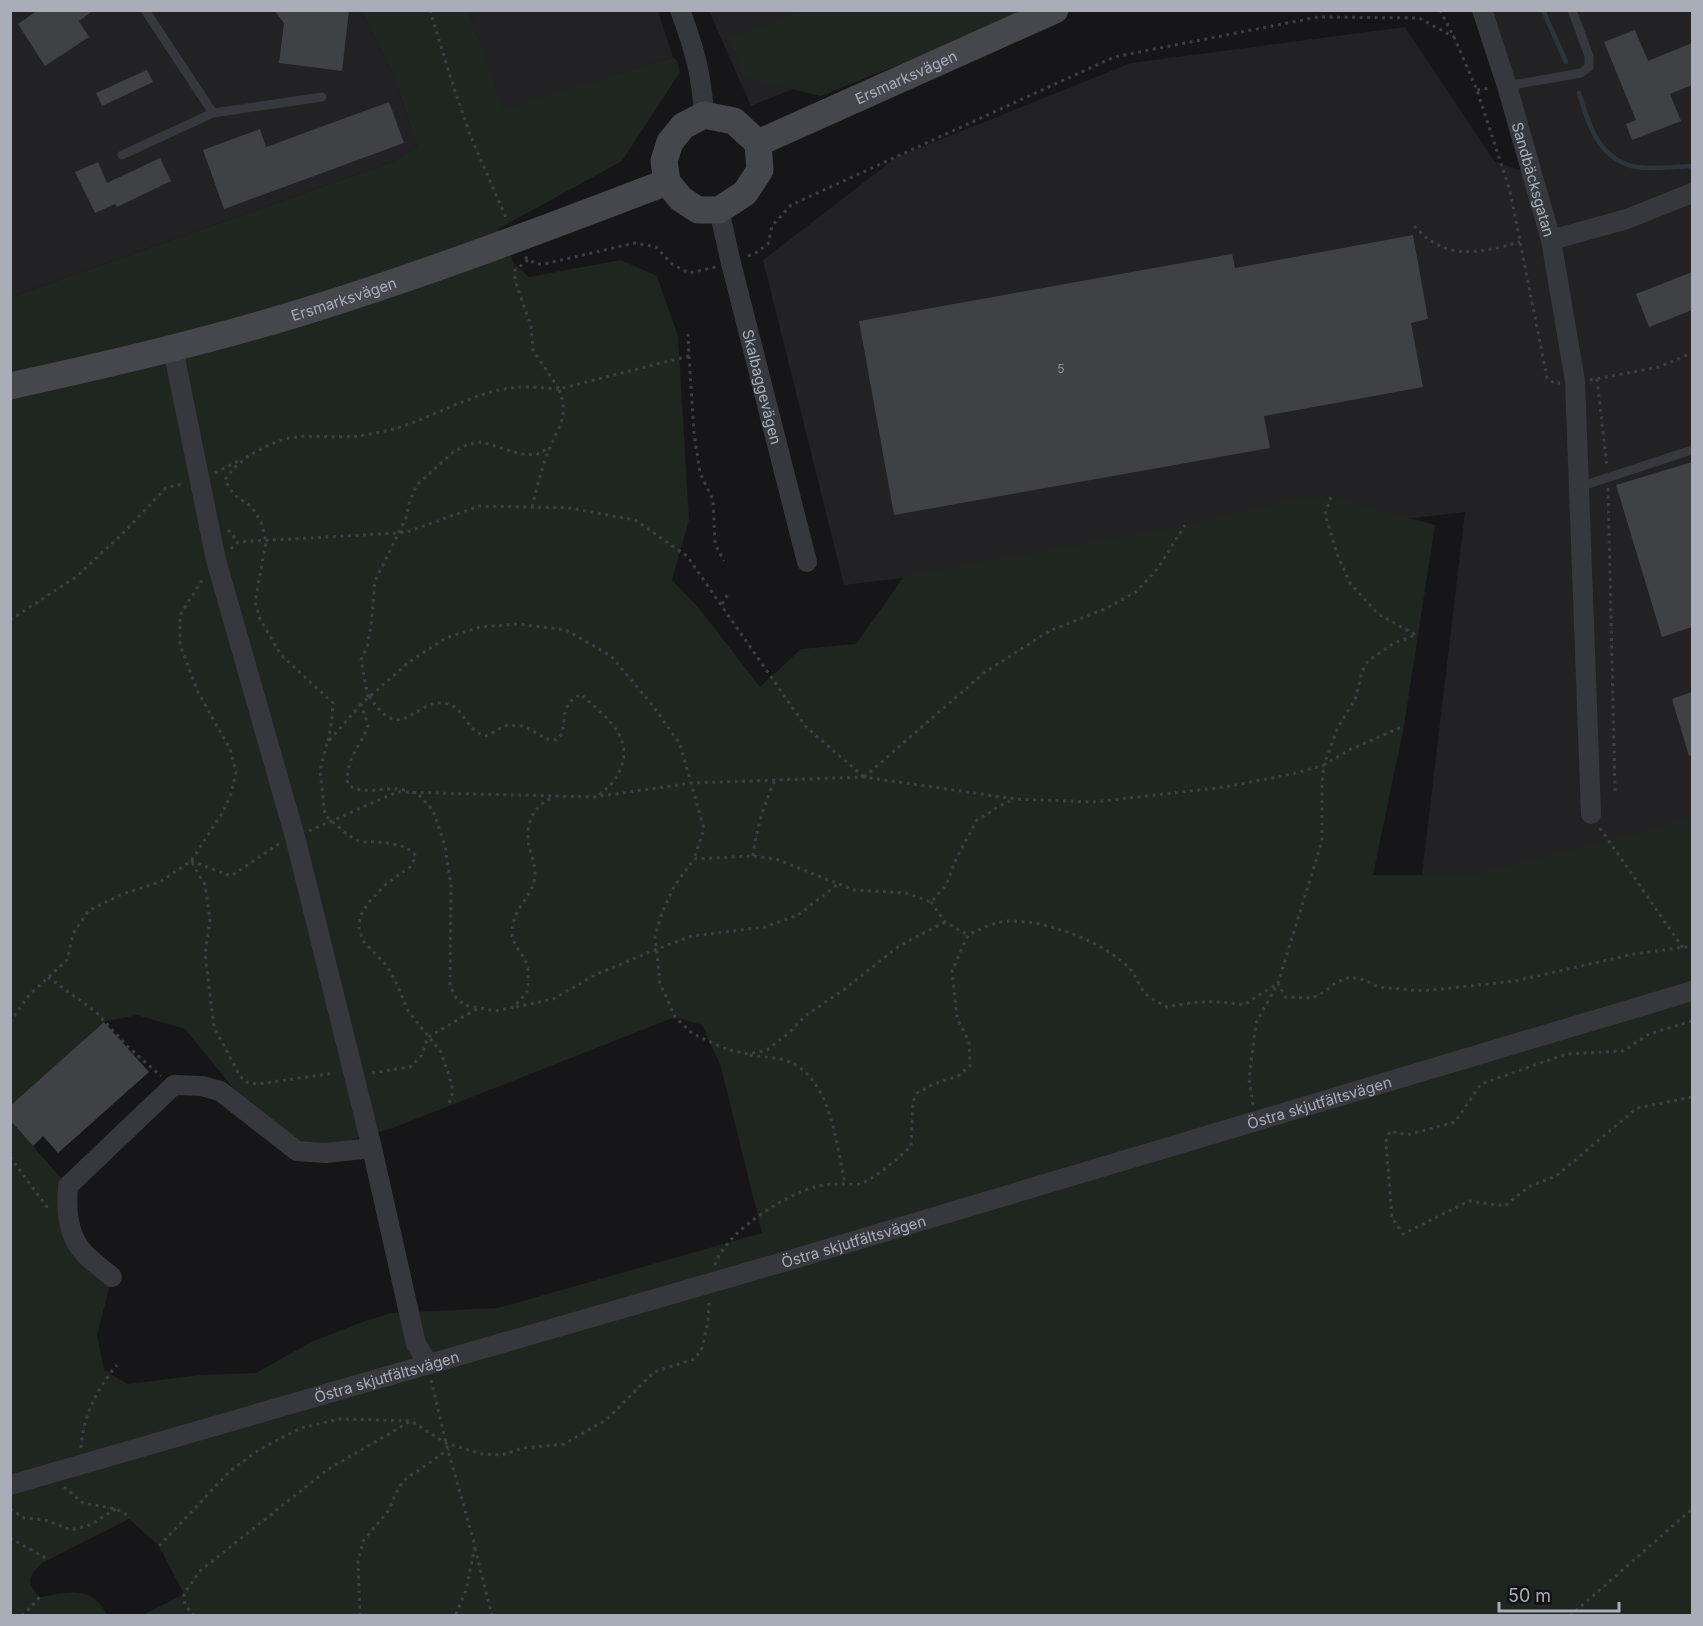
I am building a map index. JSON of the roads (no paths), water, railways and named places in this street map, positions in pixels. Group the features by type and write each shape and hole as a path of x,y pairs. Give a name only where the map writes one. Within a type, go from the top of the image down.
{"main road":[{"name":"Ersmarksvägen","path":"758,143 1055,10"},
{"path":"704,115 734,121 758,143 760,170 745,193 719,210 698,210 681,199 666,182 664,161 670,142 683,126 704,115"},
{"name":"Ersmarksvägen","path":"10,386 173,349 305,311 456,262 666,182"}],"street":[{"path":"680,10 694,49 703,86 704,115"},
{"name":"Sandbäcksgatan","path":"1482,10 1507,86 1551,240 1628,219 1692,194"},
{"name":"Skalbaggevägen","path":"719,210 807,562"},
{"path":"1551,240 1575,381 1591,814"},
{"path":"173,349 216,560 295,837 372,1149 416,1344 428,1363"},
{"name":"Östra skjutfältsvägen","path":"10,1485 711,1283 1692,990"},
{"path":"112,1277 82,1251 71,1228 66,1207 68,1186 174,1084 202,1086 220,1091 297,1151 326,1153 372,1149"}],"lane":[{"path":"145,10 213,113"},
{"path":"1507,86 1581,73 1588,67 1589,56 1572,10"},
{"path":"122,155 213,113 322,97"},
{"path":"1579,487 1692,450"}],"waterway":[{"path":"1543,10 1566,62"},
{"path":"1579,93 1596,137 1602,146 1619,161 1644,168 1692,166"}]}
